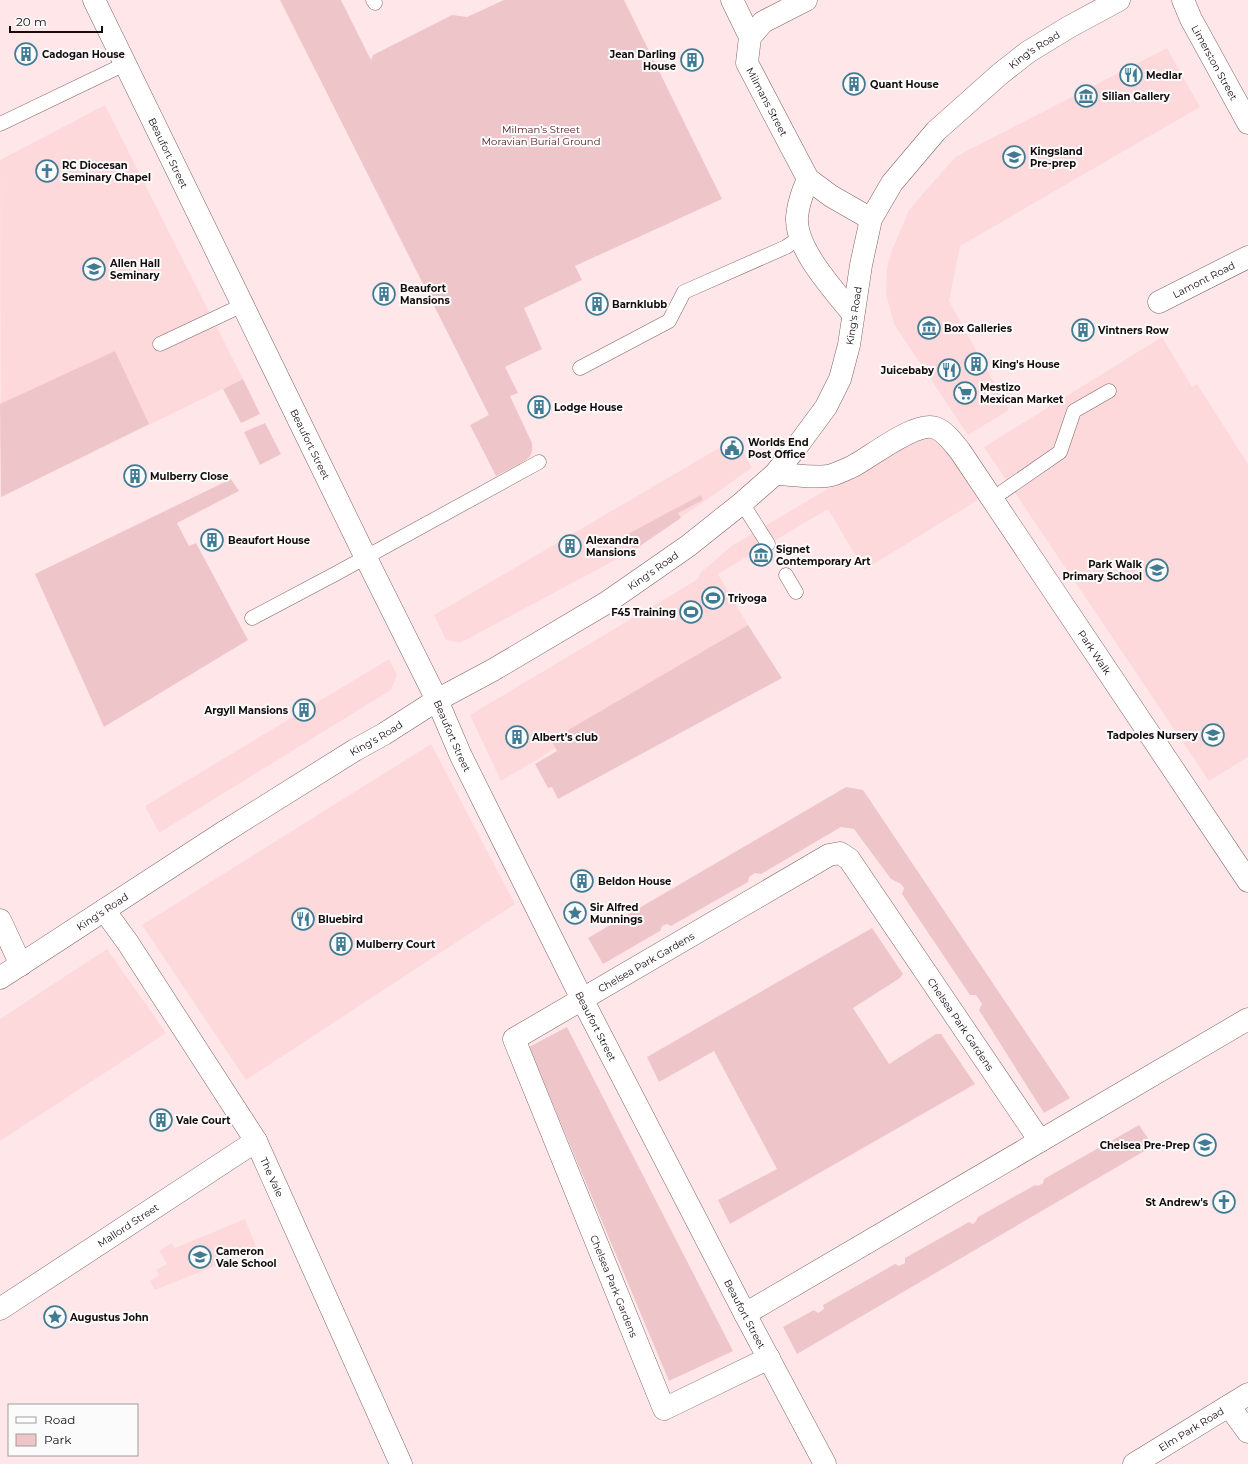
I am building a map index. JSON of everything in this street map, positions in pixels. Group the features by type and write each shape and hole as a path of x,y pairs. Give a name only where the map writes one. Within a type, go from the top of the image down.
{"street":[{"name":"Beaufort Street","path":"94,0 366,558 437,700 461,756 582,999 745,1314 826,1464"},
{"path":"732,0 750,37 763,22 806,0"},
{"name":"King's Road","path":"0,978 224,832 355,750 384,734 437,700 493,670 606,603 688,546 742,503 775,474 798,445 826,407 840,379 849,345 861,265 871,219 892,183 936,131 1000,74 1028,52 1068,27 1119,0"},
{"name":"Limerston Street","path":"1183,0 1191,19 1248,123"},
{"name":"Milmans Street","path":"750,37 747,63 808,179 831,196 871,219"},
{"path":"808,179 799,200 797,219 800,238 818,269 853,314"},
{"name":"Lamont Road","path":"1159,302 1248,257"},
{"name":"Park Walk","path":"775,474 810,476 831,475 854,466 903,435 921,428 936,428 960,451 1248,882"},
{"name":"Chelsea Park Gardens","path":"769,1358 664,1409 514,1039 829,855 840,853 848,859 1040,1141"},
{"name":"The Vale","path":"104,910 128,943 256,1141 400,1464"},
{"path":"0,920 21,965"},
{"path":"745,1314 1248,1019"},
{"name":"Mallord Street","path":"0,1309 256,1141"},
{"name":"Elm Park Road","path":"1134,1464 1248,1394"},
{"path":"1229,1406 1248,1432"}],"lane":[{"path":"0,124 125,64"},
{"path":"580,368 669,321 684,292 786,247 800,238"},
{"path":"160,344 243,305"},
{"path":"992,499 1060,452 1074,411 1109,392"},
{"path":"252,618 366,558 539,462"},
{"path":"742,503 768,544"},
{"path":"786,576 796,592"}],"shaded area":[{"path":"1167,48 1200,107 960,246 949,301 1009,410 968,435 894,324 886,294 887,268 892,250 909,210 955,157"},
{"name":"Allen Hall Seminary","path":"105,105 243,379 1,497 0,160"},
{"name":"Park Walk Primary School","path":"1162,337 1192,387 1197,384 1248,464 1248,757 1209,781 984,447"},
{"path":"736,438 752,468 634,550 460,643 446,640 434,615"},
{"path":"935,438 940,441 978,500 864,570 828,509 718,574 748,625 553,739 558,747 501,781 470,715 695,581 699,577 700,573 733,545 856,472 912,441"},
{"path":"389,659 397,675 391,690 159,833 145,806"},
{"path":"431,744 515,904 246,1080 142,925"},
{"path":"107,949 166,1033 0,1141 0,1019"},
{"name":"Cameron Vale School","path":"245,1219 257,1249 155,1290 150,1281 159,1275 156,1270 167,1264 159,1251 172,1243 175,1248"}],"green space":[{"name":"Milman's Street Moravian Burial Ground","path":"280,0 341,0 371,60 373,55 452,15 467,17 504,0 624,0 722,199 575,266 582,280 524,308 542,349 505,367 518,393 510,396 532,443 532,451 530,456 524,461 496,476 470,425 489,415"},
{"path":"115,351 149,424 1,497 0,404"},
{"path":"243,379 260,414 241,423 223,389"},
{"path":"265,423 281,454 260,465 244,432"},
{"path":"231,479 239,491 177,523 189,546 196,543 248,640 104,727 35,574"},
{"path":"701,495 703,500 678,513 681,518 634,550 626,535"},
{"path":"748,625 782,678 558,799 552,787 548,788 535,764 557,751 551,740"},
{"path":"846,787 863,790 1070,1098 1044,1113 979,1010 982,1004 976,995 970,995 902,894 904,888 901,884 891,879 854,829 841,827 761,874 755,873 749,877 748,882 671,926 667,924 662,926 660,931 603,964 588,938"},
{"path":"872,928 903,974 900,978 853,1008 889,1064 936,1034 941,1034 975,1084 730,1224 718,1200 777,1169 714,1051 659,1082 647,1057"},
{"path":"567,1027 733,1351 669,1381 529,1047"},
{"path":"1139,1125 1153,1146 797,1354 783,1327 814,1310 818,1313 824,1309 823,1305 895,1264 899,1266 905,1263 905,1258 969,1222 973,1224 978,1217 1035,1185 1038,1186 1043,1183 1044,1179 1102,1146 1105,1148 1111,1146 1111,1141"}],"place":[{"name":"Cadogan House","path":"26,54"},
{"name":"Jean Darling House","path":"692,60"},
{"name":"Medlar","path":"1131,75"},
{"name":"Quant House","path":"854,84"},
{"name":"Silian Gallery","path":"1086,96"},
{"name":"Kingsland Pre-prep","path":"1014,157"},
{"name":"RC Diocesan Seminary Chapel","path":"47,171"},
{"name":"Allen Hall Seminary","path":"94,269"},
{"name":"Beaufort Mansions","path":"384,294"},
{"name":"Barnklubb","path":"597,304"},
{"name":"Box Galleries","path":"929,328"},
{"name":"Vintners Row","path":"1083,330"},
{"name":"King's House","path":"976,364"},
{"name":"Juicebaby","path":"949,370"},
{"name":"Mestizo Mexican Market","path":"965,393"},
{"name":"Lodge House","path":"539,407"},
{"name":"Worlds End Post Office","path":"732,448"},
{"name":"Mulberry Close","path":"135,476"},
{"name":"Beaufort House","path":"212,540"},
{"name":"Alexandra Mansions","path":"570,546"},
{"name":"Signet Contemporary Art","path":"761,555"},
{"name":"Park Walk Primary School","path":"1157,570"},
{"name":"Triyoga","path":"713,598"},
{"name":"F45 Training","path":"691,612"},
{"name":"Argyll Mansions","path":"304,710"},
{"name":"Tadpoles Nursery","path":"1213,735"},
{"name":"Albert’s club","path":"517,737"},
{"name":"Beldon House","path":"582,881"},
{"name":"Sir Alfred Munnings","path":"575,913"},
{"name":"Bluebird","path":"303,919"},
{"name":"Mulberry Court","path":"341,944"},
{"name":"Vale Court","path":"161,1120"},
{"name":"Chelsea Pre-Prep","path":"1205,1145"},
{"name":"St Andrew's","path":"1224,1202"},
{"name":"Cameron Vale School","path":"200,1257"},
{"name":"Augustus John","path":"55,1317"}]}
